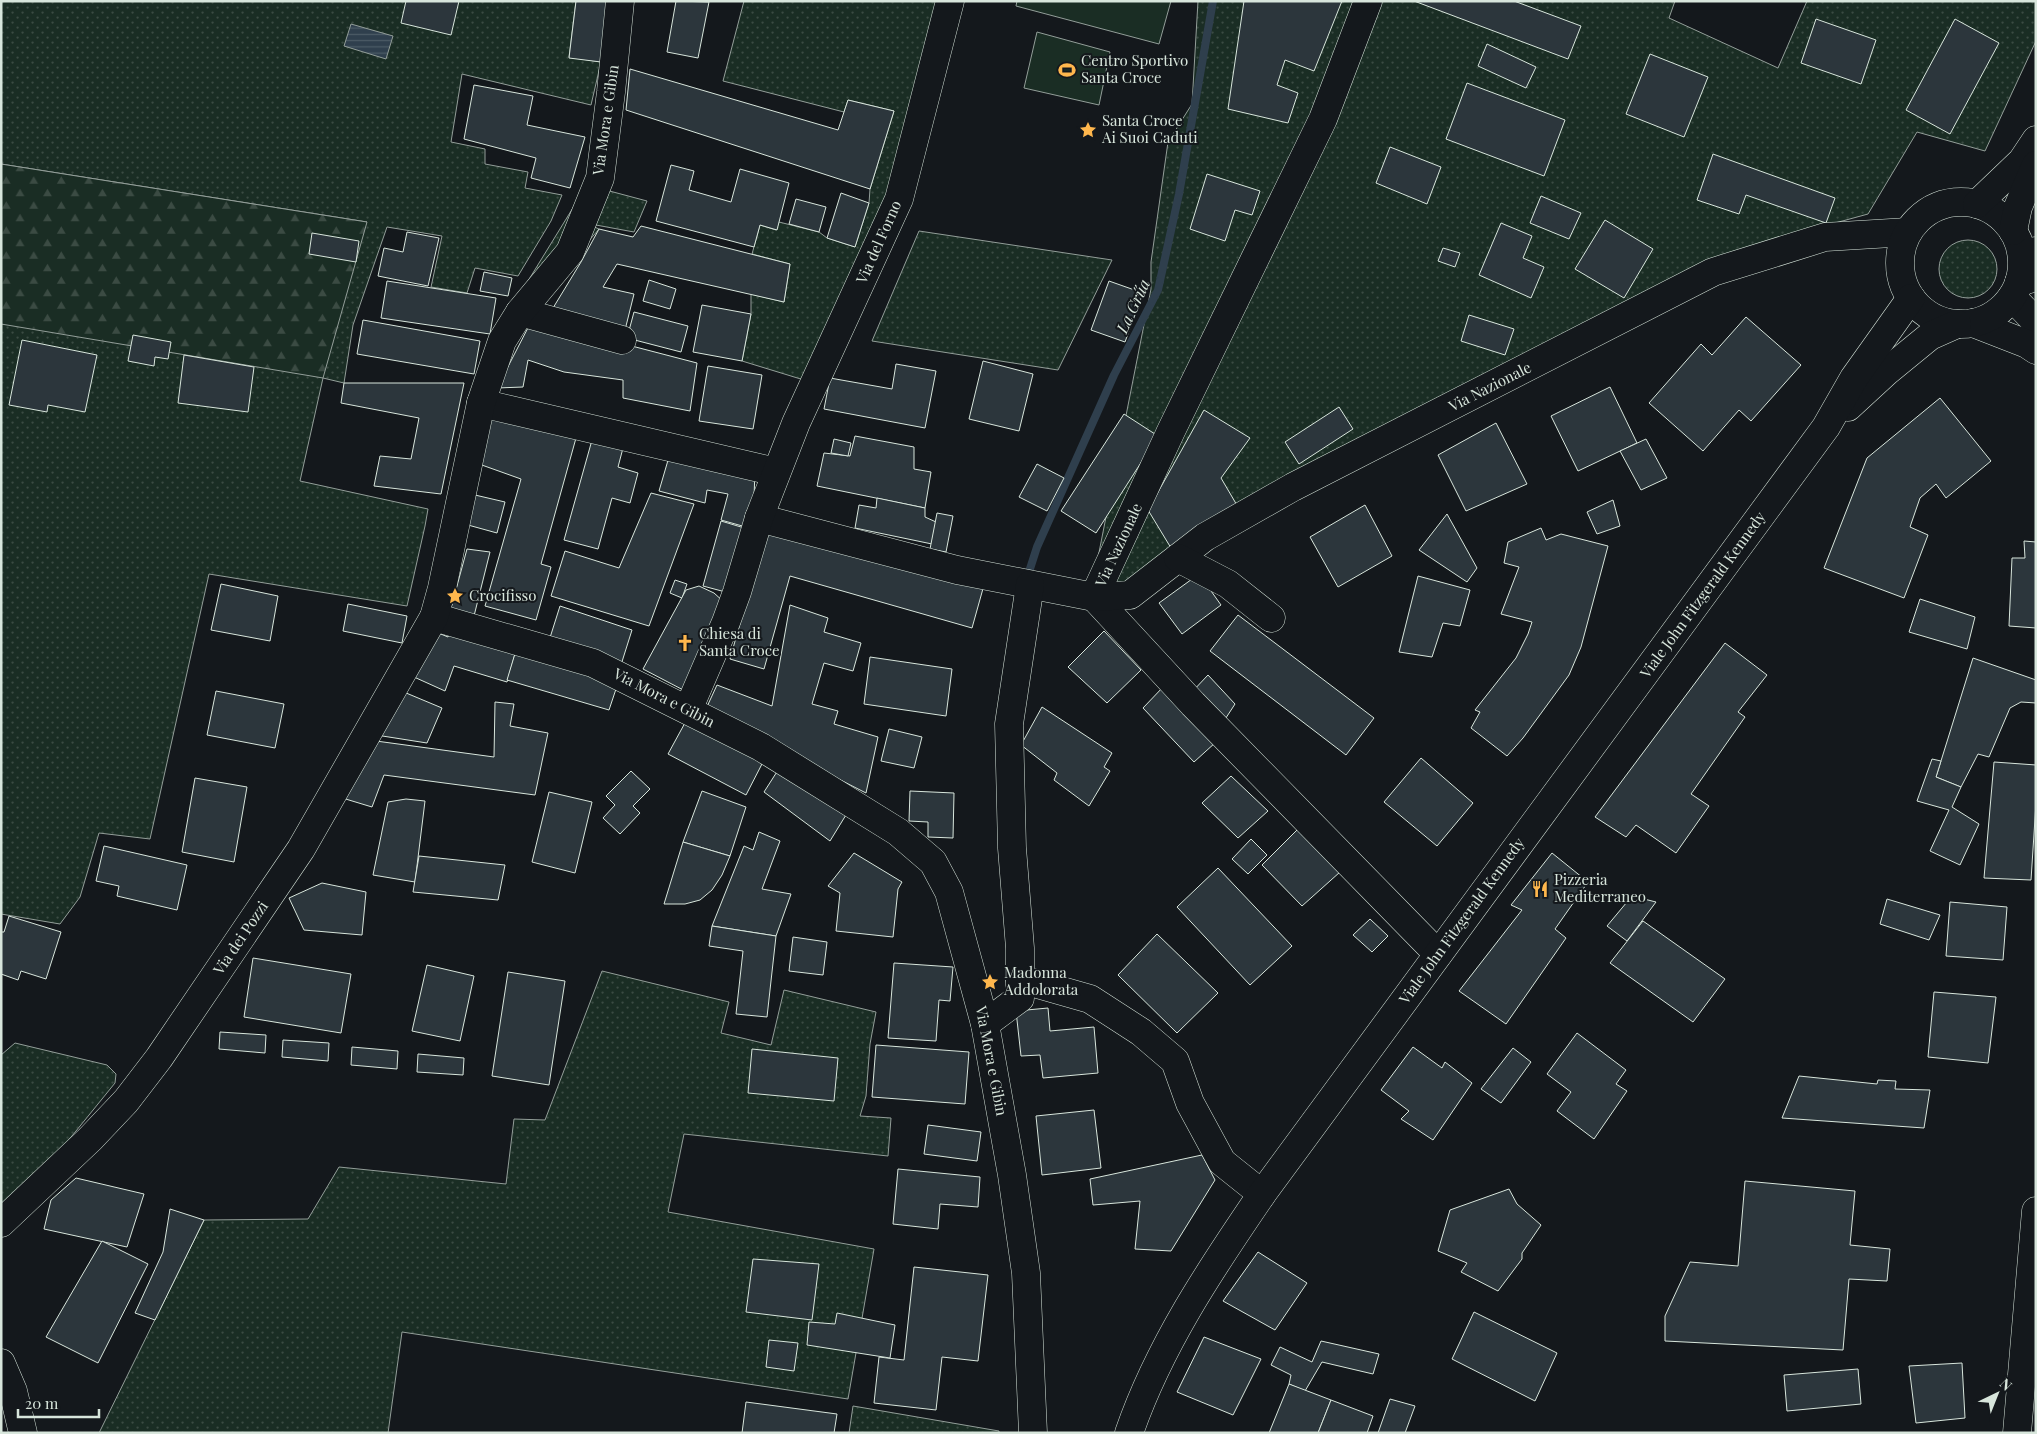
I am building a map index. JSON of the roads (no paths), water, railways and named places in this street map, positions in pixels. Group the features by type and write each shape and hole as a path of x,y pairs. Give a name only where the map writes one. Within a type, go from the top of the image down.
{"street":[{"name":"Via Mora e Gibin","path":"620,1 612,92 600,178 570,252 520,312 502,341 481,403 442,588 434,617 593,663 761,747 898,832 933,862 949,892 986,1024 1012,1175 1026,1273 1033,1433"},
{"name":"Via del Forno","path":"688,710 729,614 759,518 796,423 899,199 950,1"},
{"name":"Via Nazionale","path":"1094,598 1171,430 1323,119 1368,1"},
{"path":"1978,204 2022,161 2036,140"},
{"path":"2036,165 2018,207 2023,245 2022,285 2036,322"},
{"path":"2023,245 2003,219 1991,210 1978,204 1962,202 1946,204 1924,215 1908,232 1902,248 1900,265 1904,282 1911,298 1924,311 1939,320 1965,323 2014,338 2036,350"},
{"name":"Via Nazionale","path":"759,518 958,570 1030,585 1094,598 1130,595 1205,537 1293,487 1713,272 1825,237 1908,232"},
{"path":"1965,323 1988,318 2002,309 2022,285"},
{"name":"Viale John Fitzgerald Kennedy","path":"1128,1433 1138,1406 1172,1334 1211,1268 1262,1194 1826,427 1854,378 1911,298"},
{"path":"520,312 622,340"},
{"name":"Viale John Fitzgerald Kennedy","path":"1826,427 1886,372 1930,336 1965,323"},
{"path":"481,403 776,472"},
{"path":"1178,558 1228,584 1271,618"},
{"path":"986,1024 1020,998 1012,848 1009,724 1030,585"},
{"path":"1094,598 1200,711 1438,954"},
{"name":"Via dei Pozzi","path":"1,1223 90,1139 126,1101 159,1058 301,849 434,617"},
{"path":"1020,979 1090,999 1141,1032 1175,1061 1190,1104 1222,1162 1262,1194"},
{"path":"2017,1433 2036,1211"},
{"path":"1,1363 13,1391 23,1433"}],"water":[{"path":"351,24 393,36 386,59 344,46"}],"waterway":[{"name":"La Grűa","path":"1028,575 1037,547 1114,375 1158,290 1179,194 1213,1"}],"place":[{"name":"Centro Sportivo Santa Croce","path":"1067,70"},
{"name":"Santa Croce Ai Suoi Caduti","path":"1088,130"},
{"name":"Crocifisso","path":"455,596"},
{"name":"Chiesa di Santa Croce","path":"685,643"},
{"name":"Pizzeria Mediterraneo","path":"1540,889"},
{"name":"Madonna Addolorata","path":"990,982"}]}
